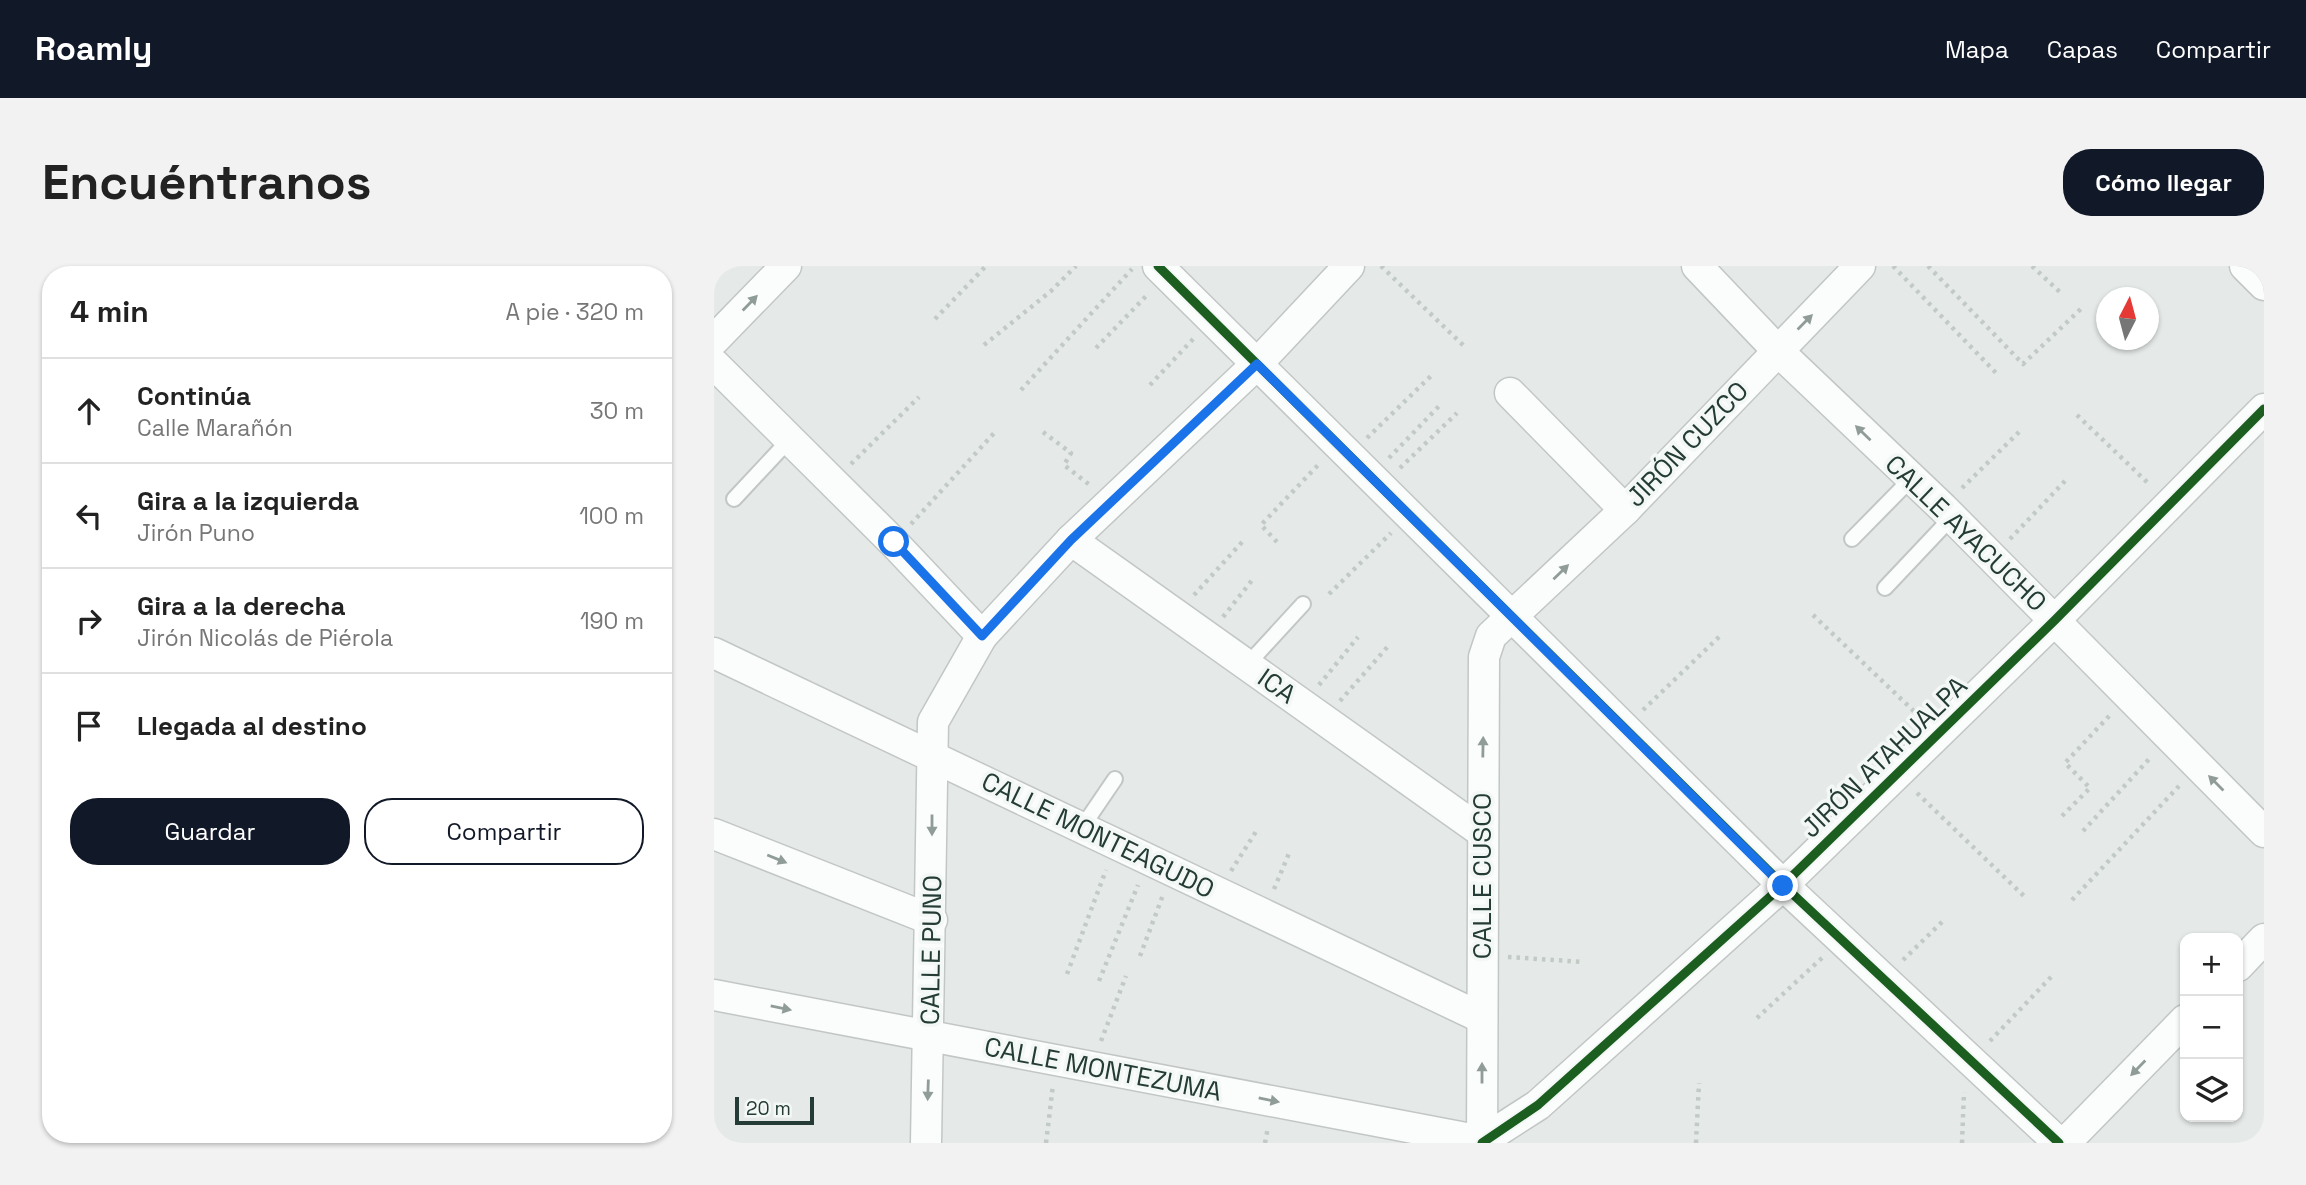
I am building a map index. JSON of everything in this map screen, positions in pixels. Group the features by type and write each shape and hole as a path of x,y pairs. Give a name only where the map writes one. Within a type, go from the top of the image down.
{"street":[{"path":"714,340 786,266"},
{"name":"CALLE PUNO","path":"926,1143 932,920 933,723 982,636 1071,540 1257,364 1349,266"},
{"name":"CALLE AYACUCHO","path":"1697,266 1777,350 1947,513 2264,832"},
{"name":"JIRÓN CUZCO","path":"1512,619 1625,510 1860,266"},
{"path":"2245,266 2264,285"},
{"path":"1162,270 1783,886 2059,1143"},
{"path":"714,364 894,542 982,636"},
{"path":"1510,393 1625,510"},
{"name":"JIRÓN ATAHUALPA","path":"1485,1142 1538,1105 1783,886 2264,409"},
{"name":"ICA","path":"1071,540 1482,832"},
{"name":"CALLE CUSCO","path":"1485,1142 1482,1018 1484,657 1490,636 1512,619"},
{"name":"CALLE MONTEAGUDO","path":"716,658 1083,826 1115,844 1482,1018"},
{"path":"714,834 932,920"},
{"path":"2243,961 2264,939"},
{"name":"CALLE MONTEZUMA","path":"714,995 1485,1142"},
{"path":"2065,1143 2180,1025"}],"lane":[{"path":"734,499 790,439"},
{"path":"1852,539 1911,479"},
{"path":"1885,587 1947,513"},
{"path":"1247,665 1303,604"},
{"path":"1083,826 1115,779"}],"path":[{"path":"935,319 986,266"},
{"path":"984,345 1051,291 1076,266"},
{"path":"1021,390 1135,266"},
{"path":"1381,266 1465,347"},
{"path":"1893,266 1999,376"},
{"path":"1928,266 2023,364 2084,306"},
{"path":"2032,266 2062,294"},
{"path":"1096,348 1162,270"},
{"path":"1150,385 1211,319"},
{"path":"1276,542 1261,525 1343,450 1434,373"},
{"path":"833,482 919,397"},
{"path":"1376,482 1442,403"},
{"path":"1376,482 1457,413"},
{"path":"2077,415 2170,503"},
{"path":"894,542 996,431"},
{"path":"1043,432 1071,453 1064,465 1112,502"},
{"path":"1947,513 2019,432"},
{"path":"1992,558 2065,481"},
{"path":"1329,594 1409,516"},
{"path":"1176,615 1243,541"},
{"path":"1207,636 1253,579"},
{"path":"1813,615 1938,734"},
{"path":"1624,729 1721,635"},
{"path":"1313,712 1358,637"},
{"path":"1313,712 1390,644"},
{"path":"2062,816 2090,788 2065,763 2129,695"},
{"path":"2083,831 2170,737"},
{"path":"2072,900 2198,765"},
{"path":"1898,774 2025,897"},
{"path":"1218,893 1256,830"},
{"path":"1067,974 1115,844"},
{"path":"1263,914 1290,851"},
{"path":"1140,956 1161,865"},
{"path":"1099,981 1161,865"},
{"path":"1883,979 1945,919"},
{"path":"1757,1018 1842,940"},
{"path":"1482,956 1584,961"},
{"path":"1091,1067 1126,976"},
{"path":"1962,1143 1962,1094 1976,1066 2052,976"},
{"path":"1046,1143 1056,1060"},
{"path":"1696,1143 1699,1083"}],"cycle path":[{"path":"1158,266 1783,885 2059,1143"},
{"path":"1482,1143 1538,1105 1783,885 2055,620 2264,409"}],"route":[{"path":"894,542 982,636 1071,540 1257,364 1783,886"}]}
